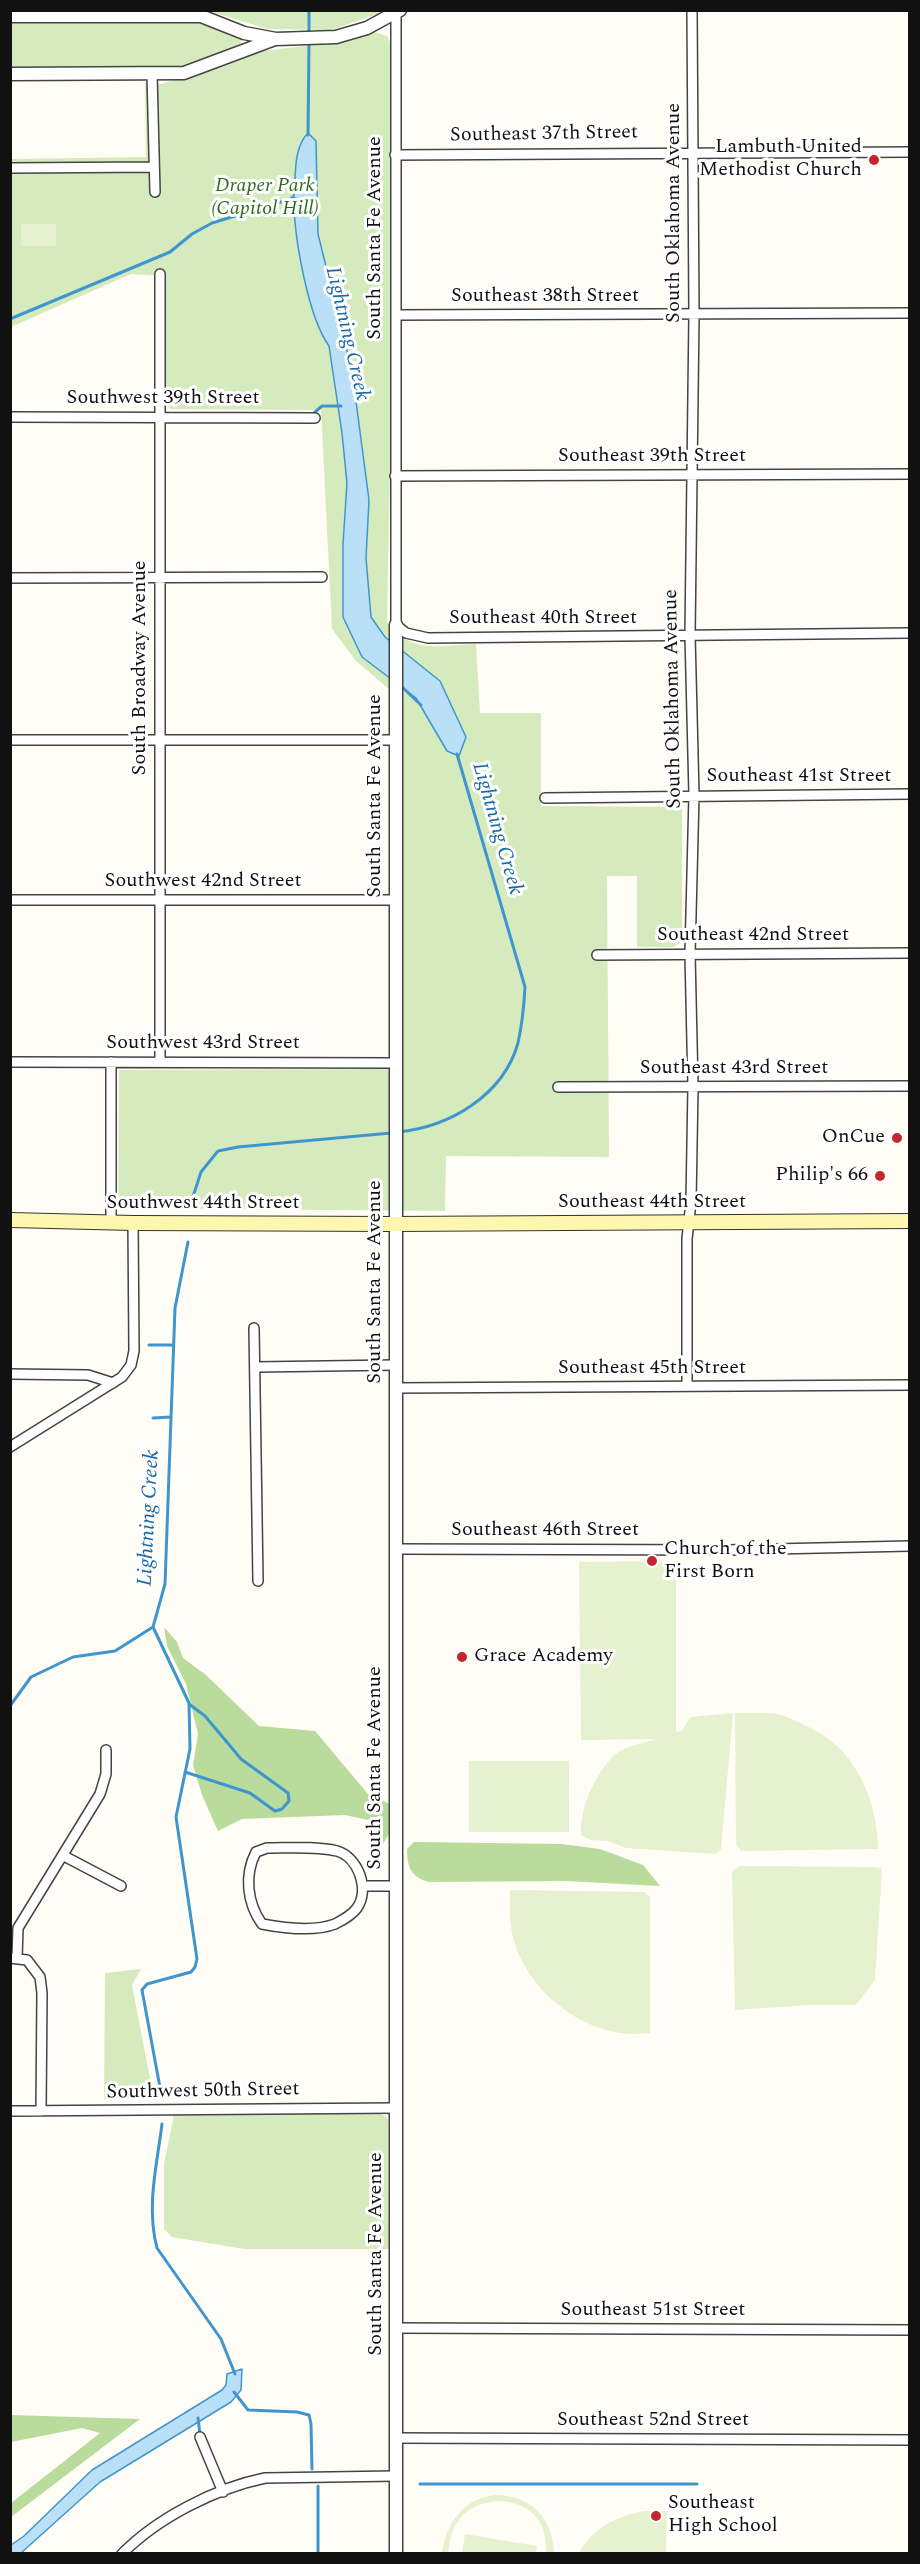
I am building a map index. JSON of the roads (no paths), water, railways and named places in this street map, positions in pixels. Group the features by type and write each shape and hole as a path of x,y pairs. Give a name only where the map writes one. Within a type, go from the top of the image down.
{"main road":[{"name":"Southwest 44th Street","path":"10,1220 111,1223 394,1224"},
{"name":"Southeast 44th Street","path":"394,1224 909,1221"}],"street":[{"name":"South Oklahoma Avenue","path":"687,1386 688,1222 693,1087 690,954 694,795 690,635 694,314 692,10"},
{"path":"10,16 201,16 244,33 276,39 325,37 363,29 397,11"},
{"name":"South Santa Fe Avenue","path":"396,2553 394,1224 397,11"},
{"path":"10,74 184,73 276,39"},
{"path":"152,74 155,192"},
{"name":"Southeast 37th Street","path":"395,155 692,151 909,152"},
{"path":"10,168 154,167"},
{"name":"South Broadway Avenue","path":"160,274 160,1061"},
{"name":"Southeast 38th Street","path":"396,315 909,313"},
{"name":"Southwest 39th Street","path":"10,417 315,418"},
{"name":"Southeast 39th Street","path":"395,476 909,474"},
{"path":"10,578 322,577"},
{"name":"Southeast 40th Street","path":"396,625 406,633 428,638 909,633"},
{"path":"10,740 395,740"},
{"name":"Southeast 41st Street","path":"546,798 909,794"},
{"name":"Southwest 42nd Street","path":"10,900 395,900"},
{"name":"Southeast 42nd Street","path":"597,955 909,953"},
{"name":"Southwest 43rd Street","path":"10,1062 396,1063"},
{"path":"111,1062 111,1223"},
{"name":"Southeast 43rd Street","path":"558,1087 909,1086"},
{"path":"10,1447 113,1383 128,1370 134,1351 133,1223"},
{"path":"254,1328 258,1581"},
{"path":"256,1367 395,1365"},
{"path":"10,1374 87,1375 113,1383"},
{"name":"Southeast 45th Street","path":"396,1388 909,1385"},
{"name":"Southeast 46th Street","path":"396,1549 739,1550 909,1546"},
{"path":"41,2111 42,1993 40,1977 27,1960 14,1958 18,1928 100,1794 106,1774 106,1749"},
{"path":"267,1848 337,1851 352,1859 359,1871 363,1886 359,1905 350,1916 320,1928 262,1924 254,1912 249,1897 251,1861 256,1852 267,1848"},
{"path":"64,1856 121,1886"},
{"path":"363,1886 396,1886"},
{"name":"Southwest 50th Street","path":"10,2111 396,2108"},
{"name":"Southeast 51st Street","path":"396,2328 909,2330"},
{"path":"200,2437 223,2492"},
{"name":"Southeast 52nd Street","path":"396,2438 909,2440"},
{"path":"122,2553 162,2520 248,2481 265,2478 396,2476"}],"water":[{"path":"308,133 316,141 318,234 352,371 369,500 366,558 371,617 385,637 440,681 466,737 459,756 447,751 416,698 362,657 343,617 343,544 347,483 342,433 329,346 321,333 309,297 300,255 294,200 291,198 294,195 295,171 300,146"},
{"path":"242,2369 241,2390 231,2402 100,2482 21,2553 11,2553 11,2545 24,2536 92,2470 222,2390 226,2385 227,2374"}],"waterway":[{"name":"Lightning Creek","path":"309,10 309,36"},
{"name":"Lightning Creek","path":"308,135 309,42"},
{"path":"10,319 170,252 192,234 212,223 294,198"},
{"path":"315,412 322,406 341,406"},
{"name":"Lightning Creek","path":"402,687 421,705"},
{"name":"Lightning Creek","path":"398,1132 417,1129 454,1116 487,1093 511,1062 521,1029 525,987 457,754"},
{"name":"Lightning Creek","path":"190,1206 201,1172 218,1151 238,1147 391,1133"},
{"name":"Lightning Creek","path":"10,1706 31,1677 73,1657 115,1651 153,1627 165,1584 175,1308 188,1242"},
{"path":"149,1345 173,1345"},
{"path":"153,1418 171,1417"},
{"path":"153,1627 189,1703 190,1749 176,1817 197,1959 191,1972 147,1984 142,1990 161,2093"},
{"path":"185,1772 250,1793 275,1811 282,1809 289,1801 288,1793 241,1759 205,1716 189,1704"},
{"path":"162,2124 152,2202 157,2248 221,2339 235,2374"},
{"path":"234,2392 248,2410 297,2412 309,2415 312,2469"},
{"path":"198,2418 200,2435"},
{"path":"420,2484 697,2484"},
{"path":"318,2486 318,2554"}],"place":[{"name":"Lambuth United Methodist Church","path":"874,160"},
{"name":"OnCue","path":"897,1138"},
{"name":"Philip's 66","path":"880,1176"},
{"name":"Church of the First Born","path":"652,1561"},
{"name":"Grace Academy","path":"462,1657"},
{"name":"Southeast High School","path":"656,2516"}],"park label":[{"name":"Draper Park (Capitol Hill)","path":"265,198"}]}
